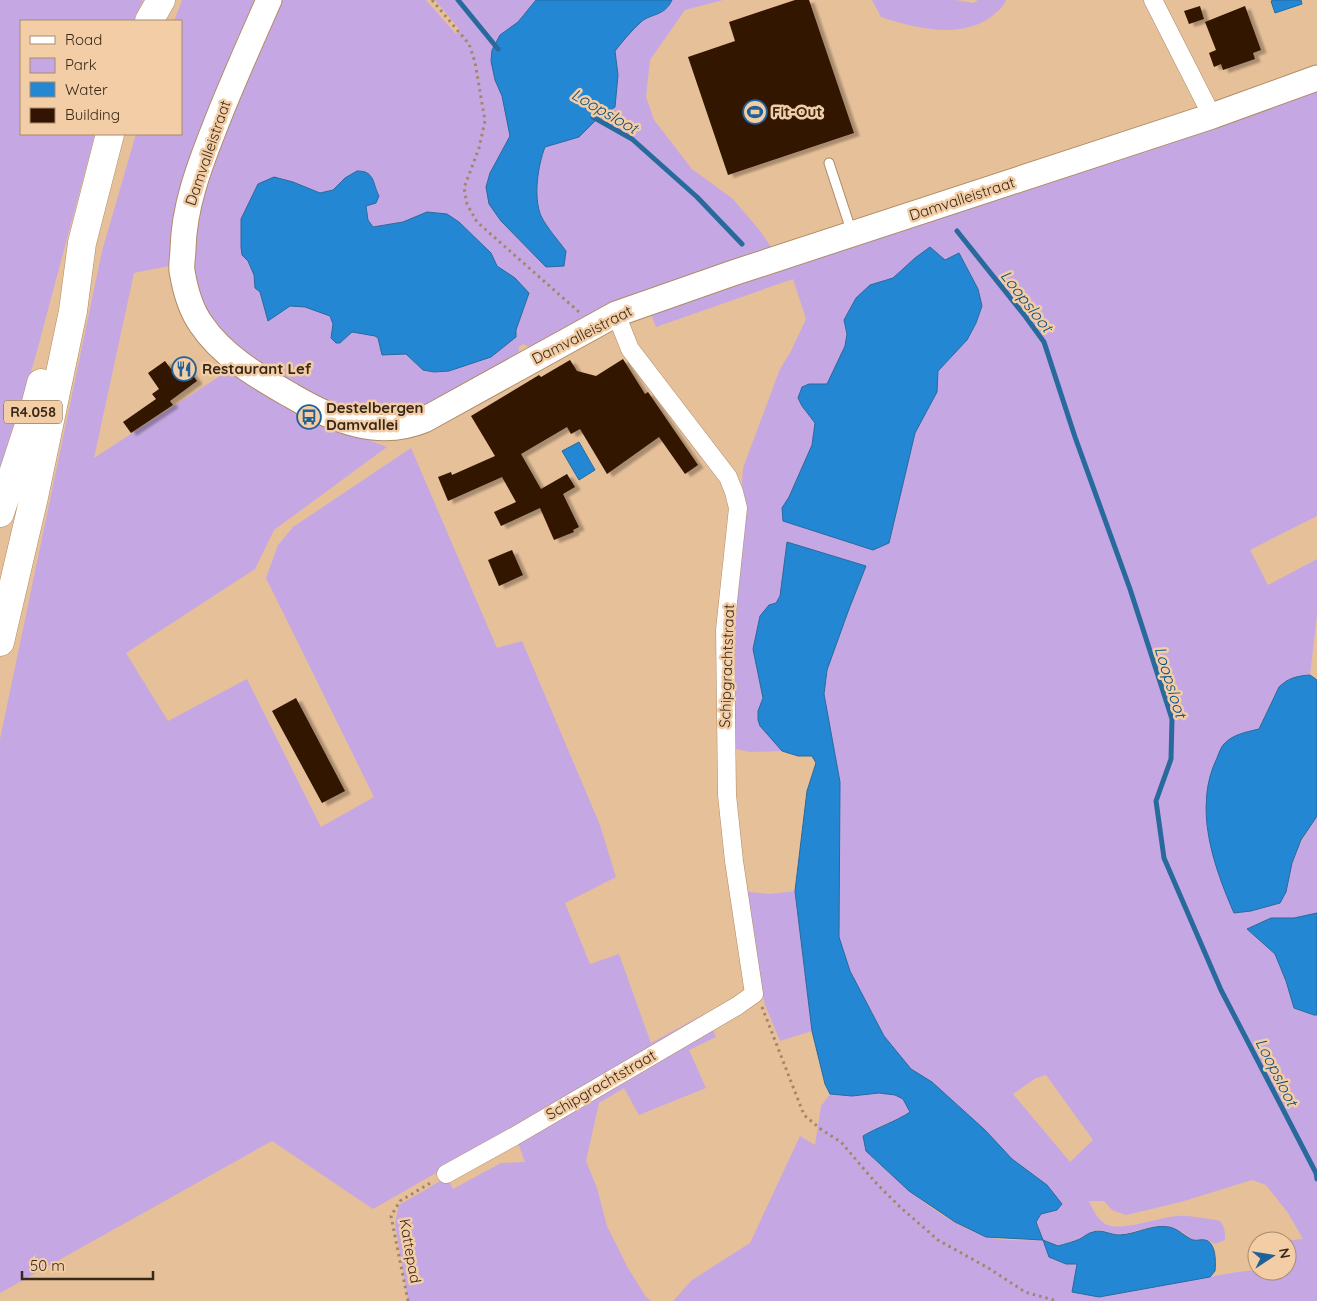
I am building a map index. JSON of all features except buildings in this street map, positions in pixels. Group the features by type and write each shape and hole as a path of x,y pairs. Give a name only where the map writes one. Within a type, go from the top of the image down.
{"highway":[{"path":"150,20 161,0"},
{"path":"0,642 34,497 73,311 82,243 110,135"},
{"name":"R4.058","path":"0,513 34,410 60,309 82,243"}],"street":[{"name":"Damvalleistraat","path":"269,0 236,72 202,159 190,202 183,234 182,271 190,302 201,324 229,355 271,384 314,409 352,424 386,429 410,426 424,420 616,314 733,273 1212,116 1317,78"},
{"path":"1153,0 1212,116"},
{"name":"Schipgrachtstraat","path":"446,1174 513,1137 754,994 726,795 725,630 738,508 728,477 630,349 616,314"}],"lane":[{"path":"829,163 853,235"}],"path":[{"path":"432,0 468,44 475,62 485,121 479,148 464,188 467,204 477,222 594,325"},
{"path":"754,994 758,997 804,1115 822,1130 842,1142 875,1182 938,1240 990,1269 1025,1292 1057,1301"},
{"name":"Kattepad","path":"408,1301 391,1216 400,1201 446,1174"}],"green space":[{"path":"0,0 143,0 134,20 20,20 20,135 95,135 34,362 0,468"},
{"path":"182,0 260,0 238,36 186,170 169,266 134,273 94,458 229,370 322,422 387,447 274,530 255,569 126,653 168,721 247,679 321,827 374,797 266,578 278,545 293,527 411,448 497,648 522,641 600,825 616,877 565,903 590,964 619,954 651,1043 706,1013 716,1037 689,1050 706,1088 639,1115 624,1088 599,1103 586,1161 597,1188 607,1226 628,1268 646,1297 651,1301 408,1301 395,1224 399,1205 447,1177 453,1189 501,1163 525,1162 517,1140 516,1127 373,1209 272,1141 0,1293 0,739 102,251 136,135 182,135 182,20 174,20"},
{"path":"280,0 426,0 456,34 460,30 435,0 536,0 518,22 500,35 495,80 502,96 510,136 490,173 489,204 501,221 546,267 566,251 546,225 541,216 537,200 537,181 545,147 579,137 598,118 615,107 618,75 615,51 630,32 641,22 661,12 672,0 723,0 685,10 650,60 646,97 654,120 692,169 733,199 761,232 775,253 606,305 529,347 523,344 519,347 519,352 510,361 421,413 366,418 303,395 227,341 201,307 192,263 192,236 223,129","holes":["371,175 379,196 366,206 368,220 373,227 403,222 427,212 447,214 459,222 491,253 497,266 516,330 516,337 491,357 449,371 434,372 423,370 406,354 375,336 352,332 340,343 331,337 333,324 330,316 305,307 290,306 268,321 260,292 255,288 254,275 248,261 242,255 241,219 293,182 320,193 333,190 345,178"]},
{"path":"872,0 956,0 973,3 978,0 1006,0 997,12 985,21 971,27 941,30 910,25 881,17"},
{"path":"1317,90 1317,516 1250,550 1268,585 1317,559 1317,616 1310,675 1298,677 1282,686 1276,693 1259,729 1236,735 1213,766 1205,801 1209,837 1218,873 1286,892 1297,852 1317,816 1317,913 1294,918 1271,918 1247,929 1275,954 1294,1008 1317,1015 1317,1301 673,1301 692,1280 750,1243 800,1136 815,1145 821,1106 830,1094 852,1096 879,1093 895,1095 903,1099 910,1111 899,1119 879,1127 866,1151 921,1200 952,1221 991,1238 1043,1240 1036,1222 1041,1214 1057,1210 1047,1185 1012,1159 985,1130 932,1082 911,1069 884,1036 850,971 839,937 840,782 824,694 827,670 866,566 787,542 780,596 753,649 763,698 758,711 760,726 782,751 750,752 736,749 732,731 731,676 744,504 743,468 780,369 806,319 793,279 656,327 650,312","holes":["930,247 945,260 967,340 938,371 937,392 915,433 889,543 804,527 784,521 782,508 789,497 812,445 815,423 810,416 809,384 827,385 845,346 847,334 844,320 870,285 893,278","1046,1075 1093,1140 1070,1162 1013,1094 1036,1078","1252,1180 1266,1185 1288,1213 1303,1239 1297,1240 1297,1281 1247,1281 1247,1271 1099,1297 1077,1264 1066,1264 1044,1240 1058,1246 1080,1239 1090,1232 1100,1230 1120,1235 1152,1227 1182,1232 1193,1240 1204,1239 1215,1244 1225,1240 1223,1225 1220,1221 1177,1216 1132,1225 1108,1225 1099,1219 1089,1201 1104,1201 1112,1210 1126,1215 1181,1202"]},
{"path":"740,891 770,894 795,891 812,1031 780,1041 765,1005"}],"water":[{"path":"536,0 672,0 661,12 641,22 630,32 615,51 618,75 615,107 598,118 579,137 545,147 537,181 537,200 541,216 546,225 566,251 564,266 546,267 501,221 489,204 486,187 490,173 510,136 502,96 495,80 491,61 492,50 500,35 518,22"},
{"path":"1301,0 1302,4 1275,13 1271,1"},
{"path":"357,171 370,175 379,196 376,203 366,206 368,220 373,227 403,222 427,212 447,214 459,222 491,253 497,266 515,278 529,293 516,330 516,337 491,357 449,371 434,372 423,370 406,354 382,355 378,338 375,336 352,332 340,343 336,343 331,338 333,324 330,316 305,307 290,306 268,321 260,292 255,288 254,275 248,261 242,255 241,247 241,219 258,184 274,177 293,182 320,193 333,190 345,178"},
{"path":"930,247 945,260 959,253 978,289 982,306 967,340 938,371 937,392 915,433 889,543 873,550 783,521 782,508 789,497 812,445 815,423 798,398 802,387 809,384 827,384 845,346 847,334 844,320 856,298 870,285 893,278"},
{"path":"579,442 595,470 579,480 562,451"},
{"path":"787,542 866,566 827,670 824,694 840,782 839,937 850,971 884,1036 911,1069 932,1082 985,1130 1012,1159 1047,1185 1062,1204 1057,1210 1041,1214 1036,1222 1043,1240 986,1237 955,1222 909,1191 866,1151 863,1136 910,1112 903,1099 895,1095 879,1093 852,1096 830,1094 825,1084 812,1031 795,891 807,791 816,763 812,756 798,756 782,751 760,726 758,711 763,698 753,649 760,616 769,605 776,603 780,596"},
{"path":"1310,675 1317,680 1317,816 1301,840 1292,863 1286,892 1280,903 1251,911 1234,913 1219,875 1209,836 1206,816 1210,777 1224,744 1245,732 1259,729 1279,687 1293,678"},
{"path":"1317,913 1317,1015 1314,1015 1294,1008 1275,954 1247,929 1271,918 1294,918"},
{"path":"1163,1226 1169,1227 1176,1229 1193,1240 1209,1242 1213,1248 1215,1271 1210,1277 1099,1297 1072,1292 1077,1264 1066,1264 1049,1257 1043,1240 1058,1246 1080,1239 1096,1231 1120,1235"}],"waterway":[{"name":"Loopsloot","path":"458,0 498,49"},
{"name":"Loopsloot","path":"593,117 632,139 697,197 742,244"},
{"name":"Loopsloot","path":"957,231 1044,342 1075,437 1130,589 1172,719 1171,759 1156,801 1164,858 1221,990 1316,1173 1317,1179"}],"place":[{"name":"Fit-Out","path":"755,112"},
{"name":"Restaurant Lef","path":"184,369"},
{"name":"Destelbergen Damvallei","path":"309,417"}]}
